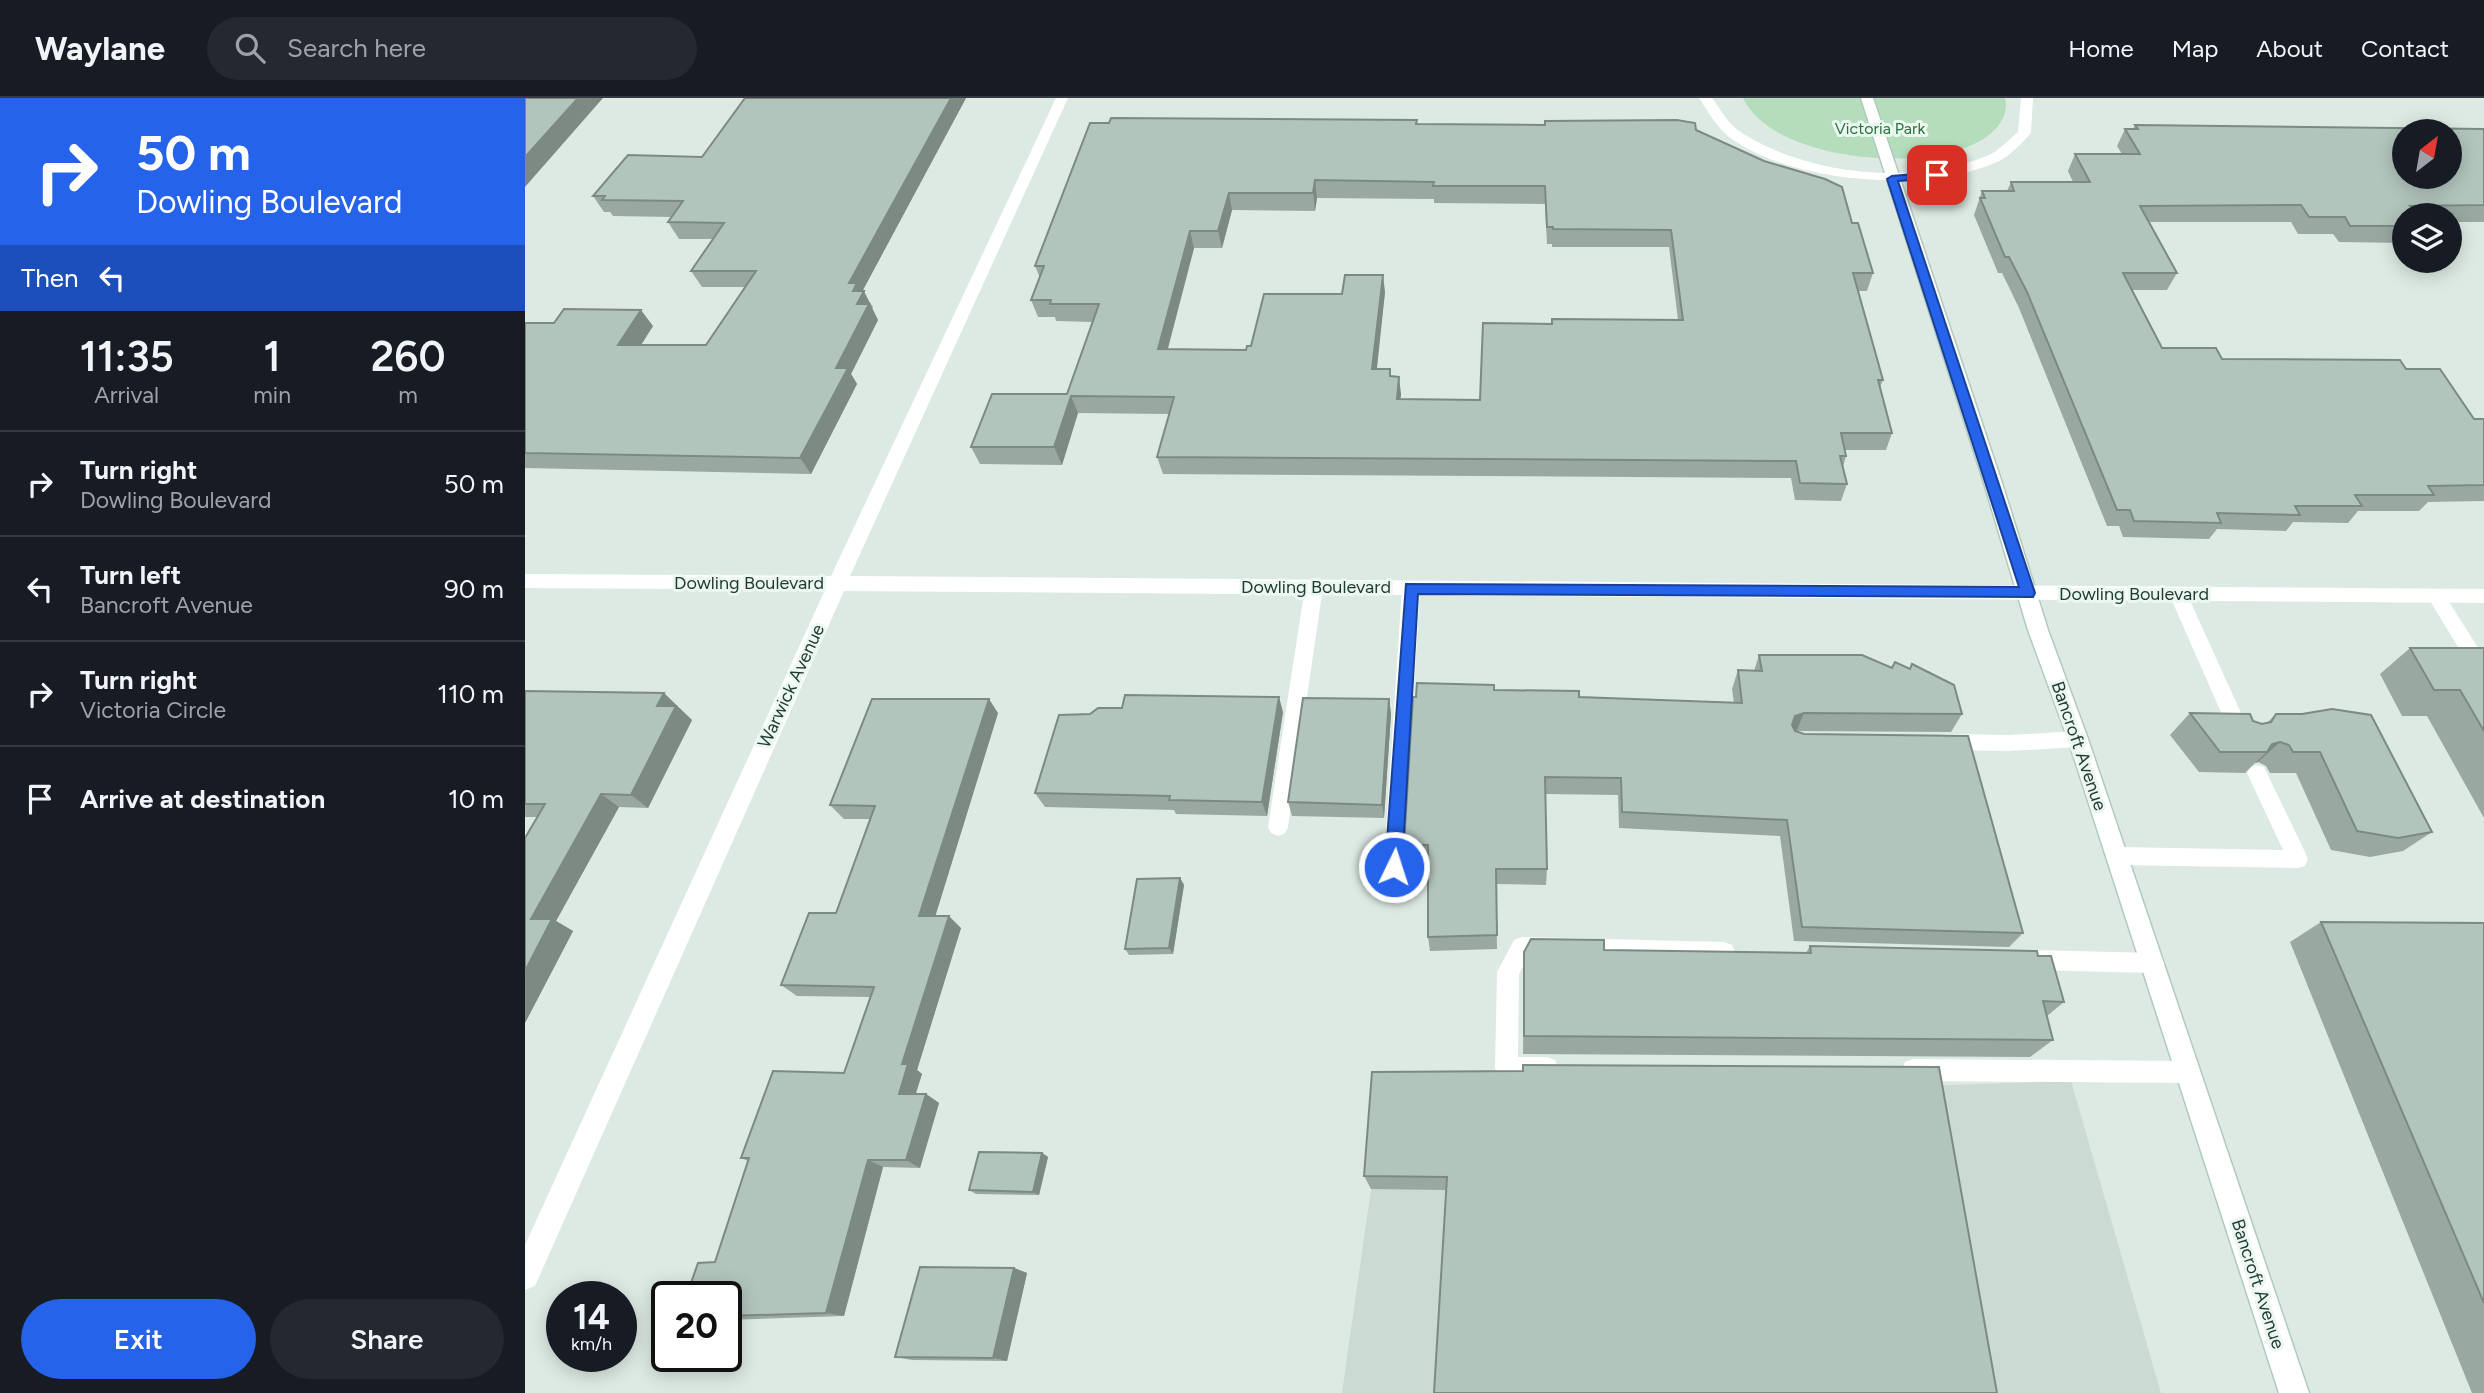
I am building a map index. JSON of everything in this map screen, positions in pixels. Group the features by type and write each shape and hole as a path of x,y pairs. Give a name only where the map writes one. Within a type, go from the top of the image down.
{"street":[{"name":"Warwick Avenue","path":"525,1276 838,584 1062,98"},
{"path":"1705,98 1708,108 1728,130 1759,149 1799,165 1835,173 1892,179 1937,175 1965,169 1994,158 2015,143 2026,126 2029,107 2027,98"},
{"name":"Bancroft Avenue","path":"1867,98 2038,630 2078,739 2294,1393"},
{"name":"Dowling Boulevard","path":"525,581 2484,596"}],"lane":[{"path":"1278,827 1314,587"},
{"path":"1392,891 1411,588"},
{"path":"2178,594 2241,735"},
{"path":"2436,596 2484,673"},
{"path":"1930,742 2009,743 2078,739"},
{"path":"2117,856 2298,859 2257,773"},
{"path":"1575,1068 1506,1068 1508,972 1521,947 1741,953"},
{"path":"2002,960 2153,964"},
{"path":"1896,1070 2189,1072"}],"shaded area":[{"path":"2071,1081 2161,1393 1342,1393 1371,1189 1378,1089 1921,1086"}],"green space":[{"name":"Victoria Park","path":"1743,98 2005,98 2006,104 2005,114 1997,128 1965,148 1933,156 1896,158 1858,156 1820,149 1787,137 1760,120"}],"building":[{"path":"525,98 578,98 525,157"},
{"path":"745,98 951,98 849,283 857,283 853,291 864,291 857,304 869,304 836,368 848,368 800,458 525,453 525,323 554,323 564,309 641,310 618,345 706,345 756,271 691,271 724,223 668,222 683,201 602,200 605,196 593,196 628,155 702,157"},
{"path":"1111,118 1417,120 1416,124 1545,125 1545,121 1677,120 1695,123 1696,130 1764,161 1825,179 1842,187 1852,223 1858,223 1873,273 1853,273 1883,380 1878,380 1892,433 1841,433 1846,456 1840,456 1847,484 1800,483 1796,461 1157,457 1174,397 1071,396 1054,447 971,447 992,394 1067,394 1099,304 1050,304 1051,300 1031,300 1044,266 1035,266 1090,123 1109,123","holes":["1315,180 1434,182 1433,186 1545,186 1547,227 1553,229 1671,230 1683,320 1552,319 1552,324 1483,323 1480,400 1397,399 1399,377 1390,376 1390,369 1372,369 1383,275 1345,275 1342,294 1264,294 1251,346 1247,346 1246,350 1158,349 1190,231 1218,231 1229,193 1313,193"]},
{"path":"2135,125 2392,128 2392,189 2462,189 2462,129 2484,129 2484,205 2392,203 2392,226 2350,226 2345,217 2309,217 2301,205 2140,206 2177,273 2123,273 2162,348 2216,348 2222,359 2400,360 2406,369 2440,369 2474,419 2484,419 2484,485 2428,486 2434,495 2355,495 2362,506 2295,506 2300,515 2217,513 2221,523 2134,521 2130,510 2117,510 2027,292 2009,257 2005,257 1980,198 1985,198 1982,191 2014,191 2011,182 2090,182 2075,154 2140,154 2125,129 2138,129"},
{"path":"2410,648 2484,648 2484,731 2460,690 2434,690"},
{"path":"1759,655 1862,655 1892,668 1895,662 1910,669 1912,664 1954,685 1962,714 1804,713 1795,716 1792,725 1795,731 1804,734 1968,736 2023,933 1802,927 1787,820 1622,812 1621,778 1545,777 1547,869 1496,869 1497,935 1428,937 1428,845 1404,845 1413,697 1416,697 1417,683 1494,685 1494,690 1579,691 1579,697 1742,703 1738,670 1762,671"},
{"path":"525,691 664,693 657,706 676,706 631,795 601,794 531,919 552,919 525,971 525,838 545,804 525,804"},
{"path":"1125,695 1279,697 1262,802 1169,800 1170,796 1035,793 1059,715 1090,714 1098,708 1122,708"},
{"path":"1303,698 1389,699 1382,805 1288,802"},
{"path":"872,699 989,699 919,916 949,916 902,1064 908,1064 899,1094 926,1094 906,1160 868,1160 826,1313 742,1316 742,1281 692,1281 698,1263 715,1262 749,1158 741,1158 773,1071 844,1073 874,987 781,985 809,913 836,913 875,806 830,805"},
{"path":"2332,709 2371,715 2432,832 2398,838 2357,831 2320,752 2293,752 2289,745 2280,742 2272,744 2267,752 2220,752 2190,713 2250,714 2253,721 2262,724 2271,722 2276,714 2302,714"},
{"path":"1180,878 1169,948 1125,949 1137,879"},
{"path":"2321,922 2484,923 2484,1303"},
{"path":"1531,939 1604,940 1604,950 1811,953 1810,946 2037,951 2038,956 2051,956 2064,1002 2043,1001 2053,1040 1524,1036 1524,952"},
{"path":"1523,1065 1939,1067 1997,1393 1434,1393 1447,1177 1364,1176 1372,1072 1523,1071"},
{"path":"979,1152 1042,1153 1033,1192 969,1190"},
{"path":"920,1267 1014,1268 993,1358 895,1357"}],"route":[{"path":"1394,867 1411,588 2028,593 1892,179 1937,175"}]}
